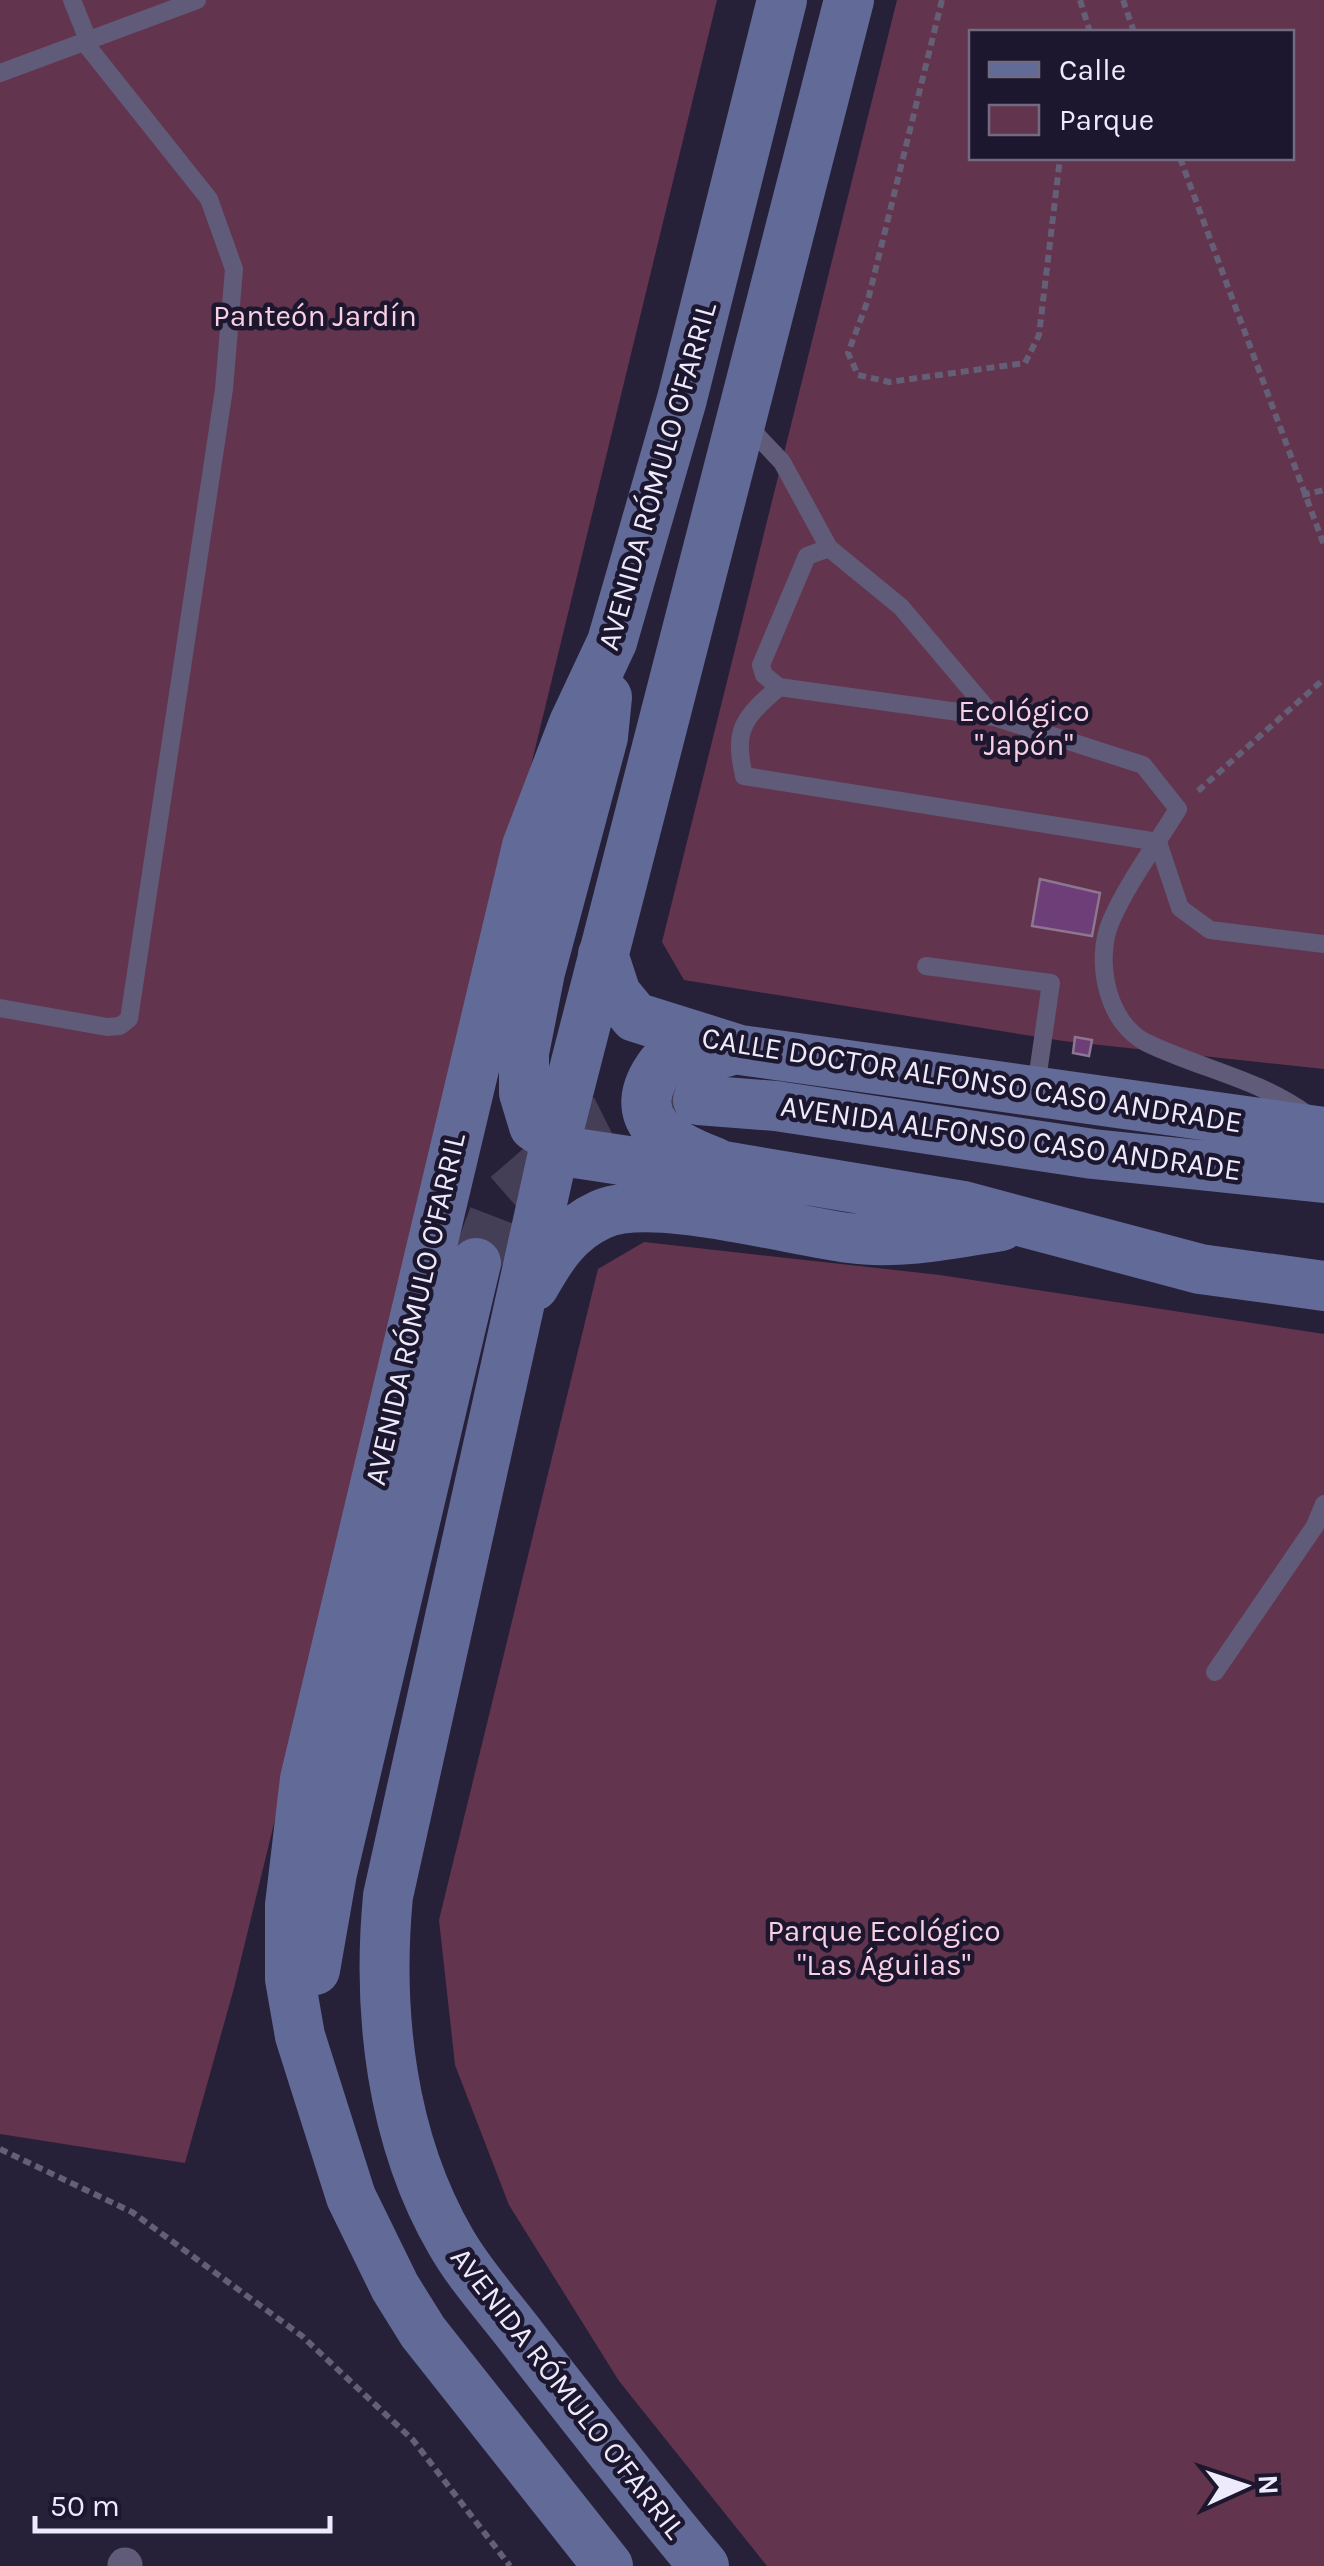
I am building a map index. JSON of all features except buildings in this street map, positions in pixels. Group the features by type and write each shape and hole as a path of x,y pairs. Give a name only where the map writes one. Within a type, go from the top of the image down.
{"main road":[{"name":"AVENIDA RÓMULO O'FARRIL","path":"608,2566 433,2346 395,2287 340,2168 319,2085 300,2036 290,1978 290,1905 305,1779 527,846 574,723 612,642 682,399 782,0"},
{"name":"AVENIDA RÓMULO O'FARRIL","path":"704,2566 613,2456 451,2242 410,2147 386,2029 382,1964 388,1896 522,1308 556,1140 744,422 849,0"},
{"path":"682,399 744,422"},
{"path":"612,642 603,737 540,972 524,1053 524,1093 534,1126 575,1153 724,1166 963,1206 1014,1223 1200,1269 1324,1286"},
{"name":"CALLE DOCTOR ALFONSO CASO ANDRADE","path":"603,954 616,994 635,1017 740,1050 1324,1130"},
{"path":"724,1166 672,1146 654,1128 647,1094 650,1080 662,1064 740,1050"},
{"name":"AVENIDA ALFONSO CASO ANDRADE","path":"698,1100 776,1106 1093,1154 1324,1178"},
{"path":"522,1308 551,1255 574,1230 603,1212 647,1208 853,1239 932,1238 1014,1223"},
{"path":"319,2085 312,2007 318,1943 476,1262"}],"lane":[{"path":"0,1008 107,1027 120,1026 128,1018 224,389 234,269 209,199 86,41 72,0"},
{"path":"0,73 197,0"},
{"path":"744,422 782,462 829,548 900,607 994,717"},
{"path":"829,548 807,556 760,665 764,675 779,687 994,717 1143,765 1178,808 1109,924 1106,967 1113,1014 1142,1041 1276,1091 1324,1130"},
{"path":"779,687 748,715 737,744 744,776 1158,842"},
{"path":"1158,842 1180,908 1210,930 1324,944"},
{"path":"926,966 1051,983 1036,1092"},
{"path":"1215,1672 1315,1526 1324,1504"}],"path":[{"path":"942,0 868,300 848,353 858,374 890,382 1025,363 1039,335 1060,160"},
{"path":"1080,0 1089,30"},
{"path":"1123,0 1133,30"},
{"path":"1181,160 1324,545"},
{"path":"1302,494 1324,490"},
{"path":"1178,808 1324,679"},
{"path":"0,2149 132,2212 302,2336 413,2440 510,2566"}],"green space":[{"name":"Panteón Jardín","path":"0,0 717,0 234,1988 185,2163 0,2134"},
{"name":"Ecológico \"Japón\"","path":"897,0 1324,0 1324,1069 1063,1041 684,980 662,942"},
{"name":"Parque Ecológico \"Las Águilas\"","path":"644,1242 940,1275 1324,1334 1324,2566 767,2566 619,2381 509,2205 455,2065 439,1920 598,1269"}],"tunnel":[{"path":"476,1263 499,1203 579,1133 613,1116 698,1100"}]}
